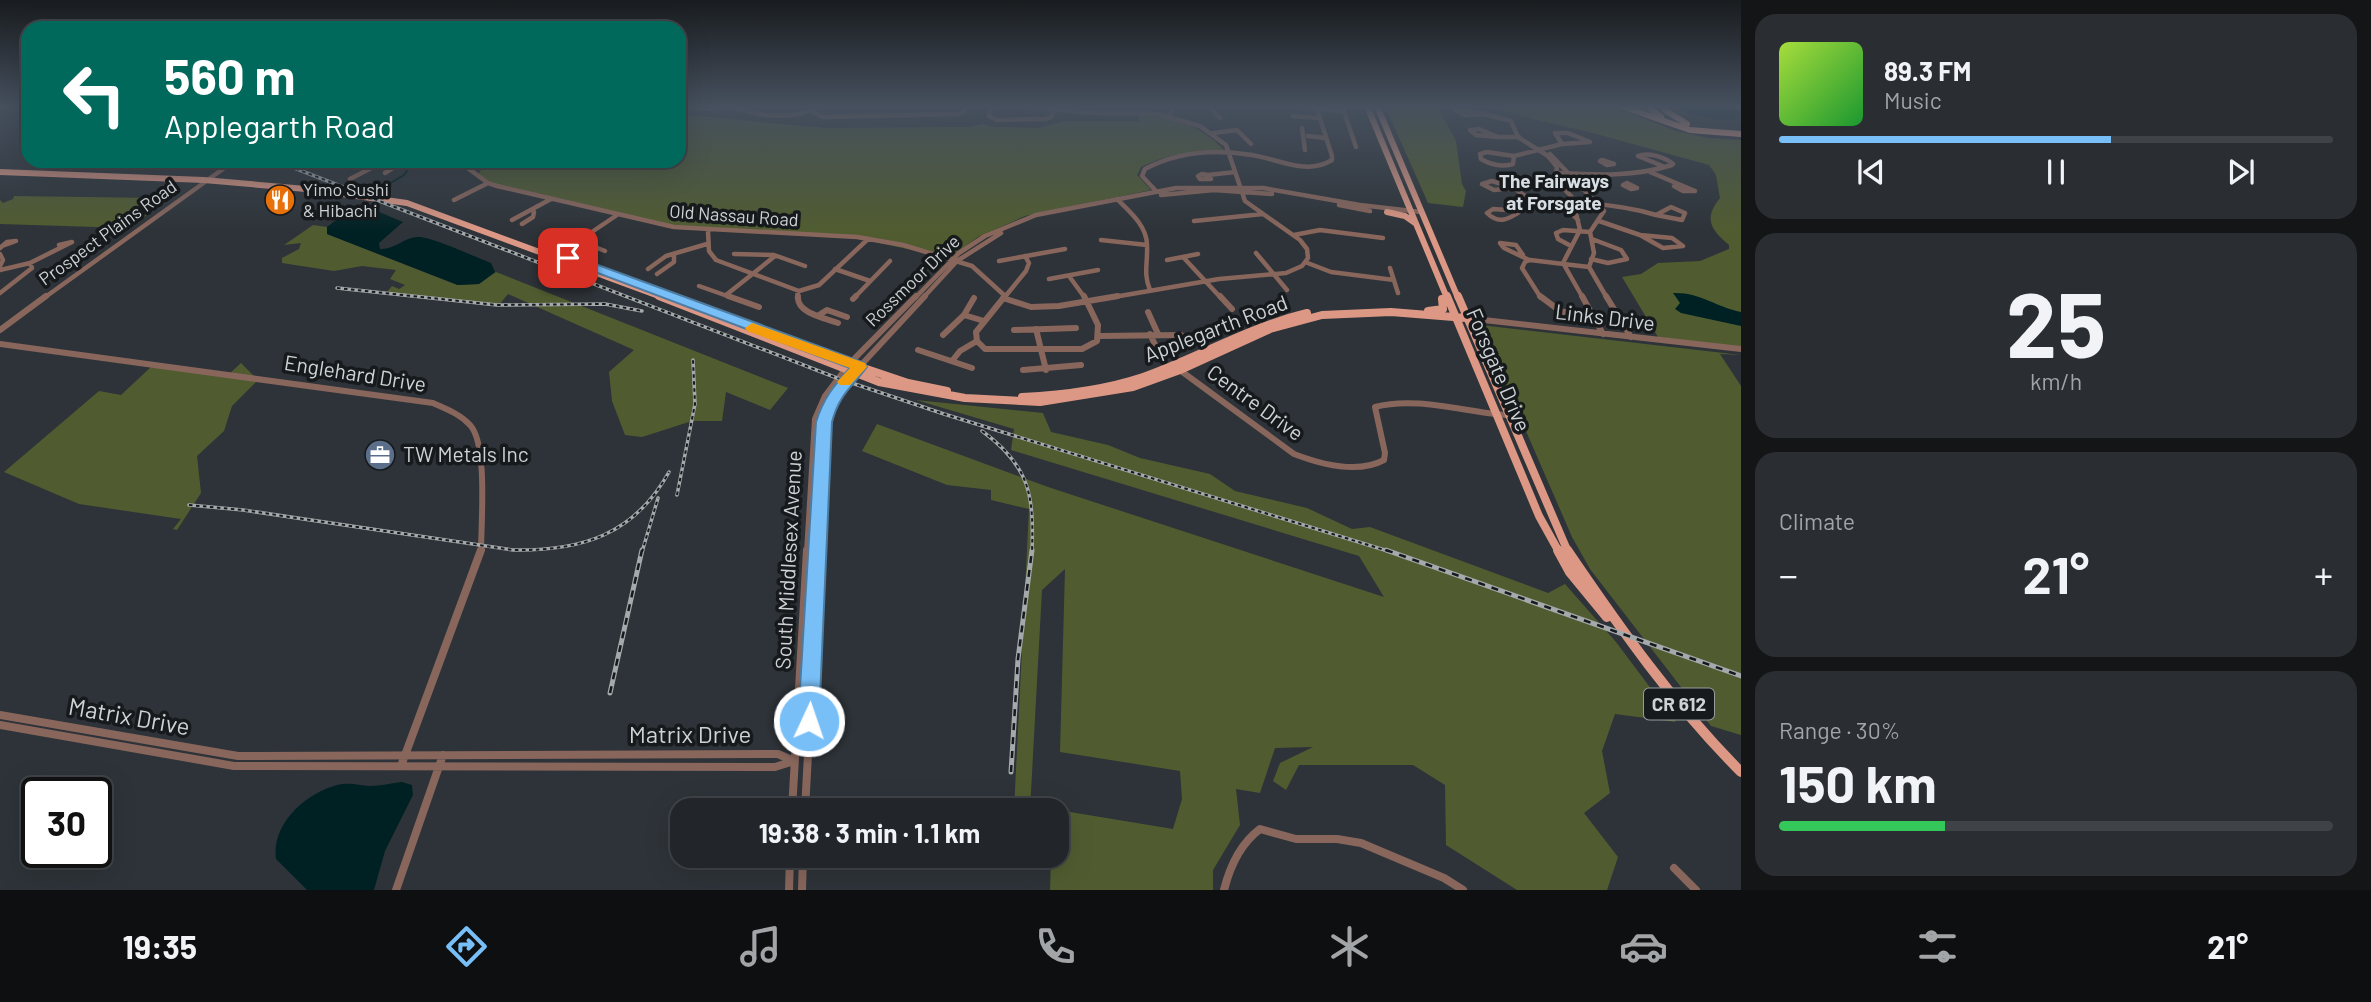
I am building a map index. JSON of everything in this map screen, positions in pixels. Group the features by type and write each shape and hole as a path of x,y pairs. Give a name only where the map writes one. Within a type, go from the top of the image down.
{"main road":[{"name":"Forsgate Drive","path":"1384,148 1439,283 1563,545 1622,631 1698,729 1741,772"},
{"name":"Forsgate Drive","path":"1394,148 1466,318 1502,415"},
{"name":"Applegarth Road","path":"0,172 208,178 415,201 848,366 879,382 965,398 1040,401 1114,391 1270,329 1322,315 1391,312 1466,318"},
{"path":"1385,210 1403,207 1404,195"},
{"path":"1385,210 1415,223"},
{"path":"1428,311 1444,307 1439,283"},
{"name":"Applegarth Road","path":"1176,367 1272,322 1291,317 1360,307 1428,311 1455,317"}],"street":[{"path":"1225,148 1230,153 1245,201 1294,235 1307,249 1305,262 1331,272 1394,280"},
{"path":"1158,193 1142,176 1150,166 1192,153 1230,153 1317,167 1332,160 1329,148"},
{"path":"1514,156 1513,164 1507,166 1486,163 1480,154 1484,152 1514,156 1546,148"},
{"path":"1540,149 1553,160 1557,172 1555,180 1571,195 1578,220 1580,230 1563,263"},
{"path":"1540,149 1570,172 1600,205 1604,215 1591,235 1594,253 1589,267 1630,337"},
{"path":"1557,172 1648,173 1665,167 1673,162 1646,154 1638,155 1665,167"},
{"path":"1610,166 1627,183"},
{"name":"Prospect Plains Road","path":"0,330 223,168"},
{"path":"350,179 371,168"},
{"path":"385,173 393,168"},
{"name":"Old Nassau Road","path":"468,168 488,183 674,228 868,239 904,245 955,260 977,270 1004,297 1038,307 1203,281 1272,275 1292,271 1305,262"},
{"path":"1209,175 1235,172"},
{"path":"1648,173 1676,184"},
{"path":"1515,188 1494,190 1485,187 1483,183 1492,181 1515,188 1539,204 1566,211 1578,220"},
{"path":"454,200 488,183"},
{"name":"Rossmoor Drive","path":"848,366 955,260 1001,233 1033,220 1158,193 1239,188 1422,214"},
{"path":"522,224 551,199"},
{"path":"1119,201 1143,227 1147,246 1144,272 1150,290"},
{"name":"Rossmoor Drive","path":"1341,204 1370,211 1385,210"},
{"path":"1521,211 1493,209 1487,213 1492,218 1505,221 1539,204 1574,204 1631,207 1656,215 1680,221 1685,213 1671,207 1656,215"},
{"path":"512,220 525,213 534,212"},
{"path":"1194,221 1263,214"},
{"path":"580,240 617,215"},
{"path":"1599,221 1640,235 1663,248 1682,246 1672,239 1640,235"},
{"path":"1294,235 1320,230 1383,238"},
{"path":"1571,246 1558,239 1556,233 1580,230 1621,250 1628,259 1608,263 1591,259"},
{"path":"555,231 605,251"},
{"path":"708,231 707,244 716,260 798,291 819,285 868,239"},
{"path":"1101,240 1147,246"},
{"path":"648,270 666,256 707,244"},
{"path":"0,268 30,263 61,247"},
{"path":"999,261 1065,249"},
{"path":"1256,253 1287,290"},
{"path":"0,254 3,260 0,268"},
{"path":"734,254 775,256 805,266"},
{"path":"1167,260 1198,254"},
{"path":"657,274 674,262 674,255"},
{"path":"726,295 775,256"},
{"path":"952,361 976,339 984,321 1026,271 1029,263 1025,256"},
{"path":"1523,256 1528,260 1589,267"},
{"path":"1183,257 1232,309"},
{"name":"Rossmoor Drive","path":"857,370 955,260"},
{"path":"1528,260 1522,266 1523,270 1548,305 1569,316 1596,320"},
{"path":"853,299 890,261"},
{"path":"0,293 32,268 30,263"},
{"path":"1563,263 1603,334"},
{"path":"1390,268 1398,293"},
{"path":"835,269 870,281"},
{"path":"1049,279 1098,270"},
{"path":"976,339 985,349 999,351 1082,349 1097,341 1100,328 1088,300 1069,276"},
{"path":"699,286 759,307"},
{"path":"798,291 797,302 800,308 838,323"},
{"path":"943,335 964,315 974,298"},
{"path":"819,315 827,310 847,317"},
{"path":"1148,312 1158,334"},
{"path":"964,315 984,321"},
{"name":"Links Drive","path":"1466,318 1741,349"},
{"path":"1014,330 1076,328"},
{"path":"1036,329 1046,370"},
{"path":"1150,334 1157,349"},
{"path":"1100,336 1181,335"},
{"name":"Englehard Drive","path":"0,344 218,372 433,404 454,412 472,426 480,446 481,553 401,766"},
{"path":"918,350 972,368"},
{"path":"1023,370 1081,365"},
{"name":"South Middlesex Avenue","path":"792,798 816,419 825,396 848,366"},
{"name":"Centre Drive","path":"1176,367 1283,448 1315,462 1371,467 1384,460 1385,453 1375,407 1379,405 1398,404 1502,415"},
{"name":"South Middlesex Avenue","path":"806,798 824,422 830,403 857,370"},
{"name":"Matrix Drive","path":"0,715 238,756 778,754 794,761"},
{"name":"Matrix Drive","path":"0,725 234,766 775,767 794,761"},
{"path":"396,890 443,755"},
{"path":"1224,890 1234,861 1254,833 1261,829 1296,839 1337,839 1361,843 1396,860 1444,877 1463,890"},
{"path":"789,890 790,868"},
{"path":"802,890 803,868"},
{"path":"1674,868 1696,890"}],"green space":[{"path":"686,148 1221,148 1224,150 1181,154 1161,159 1141,167 1137,175 1151,190 1025,216 978,237 949,258 856,238 683,229 503,188 478,175 482,168 686,168"},
{"path":"1403,148 1457,148 1462,184 1466,191 1463,207 1428,203"},
{"path":"1646,148 1741,148 1741,347 1658,337 1622,277 1641,274 1658,263 1700,261 1729,249 1729,245 1711,224 1712,212 1720,198 1716,175 1709,165"},
{"path":"14,196 173,196 129,228 0,224 0,200 3,203"},
{"path":"313,225 327,227 327,234 457,285 479,284 496,272 788,388 770,410 726,392 722,421 692,421 642,437 625,435 612,401 609,372 634,350 508,294 499,305 387,292 392,286 399,289 405,285 390,279 396,270 362,266 334,271 282,263 282,258 299,249 301,243 284,245"},
{"path":"1480,325 1741,355 1720,354 1741,386 1741,735 1711,726 1590,569 1572,537"},
{"path":"241,363 258,380 232,406 224,431 197,456 201,493 177,530 173,529 181,519 79,504 4,472 99,391 121,395 152,366 227,376"},
{"path":"916,400 1043,413 1051,432 1108,445 1140,458 1210,474 1235,491 1307,508 1352,529 1370,527 1548,593 1565,584 1616,642 1676,722 1615,714 1602,751 1610,793 1584,813 1618,857 1607,890 1517,890 1446,845 1445,785 1413,765 1299,765 1286,790 1273,781 1280,763 1313,747 1275,748 1260,793 1236,789 1240,825 1213,870 1213,890 1050,890 1051,868 1069,868 1070,812 1173,829 1182,799 1180,771 1060,752 1065,569 1042,590 1031,798 1015,798 1029,509 991,500 991,490 947,485 862,451 877,424 1048,487 1384,597 1359,556 1011,450 1014,429"}],"shaded area":[{"path":"365,206 403,222 379,243 380,249 390,248 412,238 424,238 491,263 495,272 479,284 458,285 327,234 327,227 353,207"},
{"path":"1673,293 1700,297 1741,312 1741,326 1681,313 1675,309 1680,303"},
{"path":"402,782 412,785 413,795 385,851 374,890 307,890 276,859 276,846 285,822 314,795 341,784 374,786"}],"waterway":[{"path":"377,191 404,175 409,168"}],"railway":[{"path":"294,168 837,378 944,414 1391,552"},
{"path":"337,288 497,305 605,304 642,311"},
{"path":"677,495 695,404 693,360"},
{"path":"982,431 1010,457 1026,483 1032,514 1032,550"},
{"path":"189,505 243,510 513,550 538,550 583,542 622,525 640,511 669,472"},
{"path":"642,552 658,498"},
{"path":"610,693 642,550"},
{"path":"1011,772 1018,659 1032,550"},
{"path":"1386,550 1741,676"}],"slow traffic":[{"path":"752,328 860,367 845,382"}],"place":[{"name":"Yimo Sushi & Hibachi","path":"280,200"},
{"name":"TW Metals Inc","path":"380,455"}],"district":[{"name":"The Fairways at Forsgate","path":"1554,192"}],"route":[{"path":"568,258 860,367 838,390 826,411 824,422 809,721"}]}
